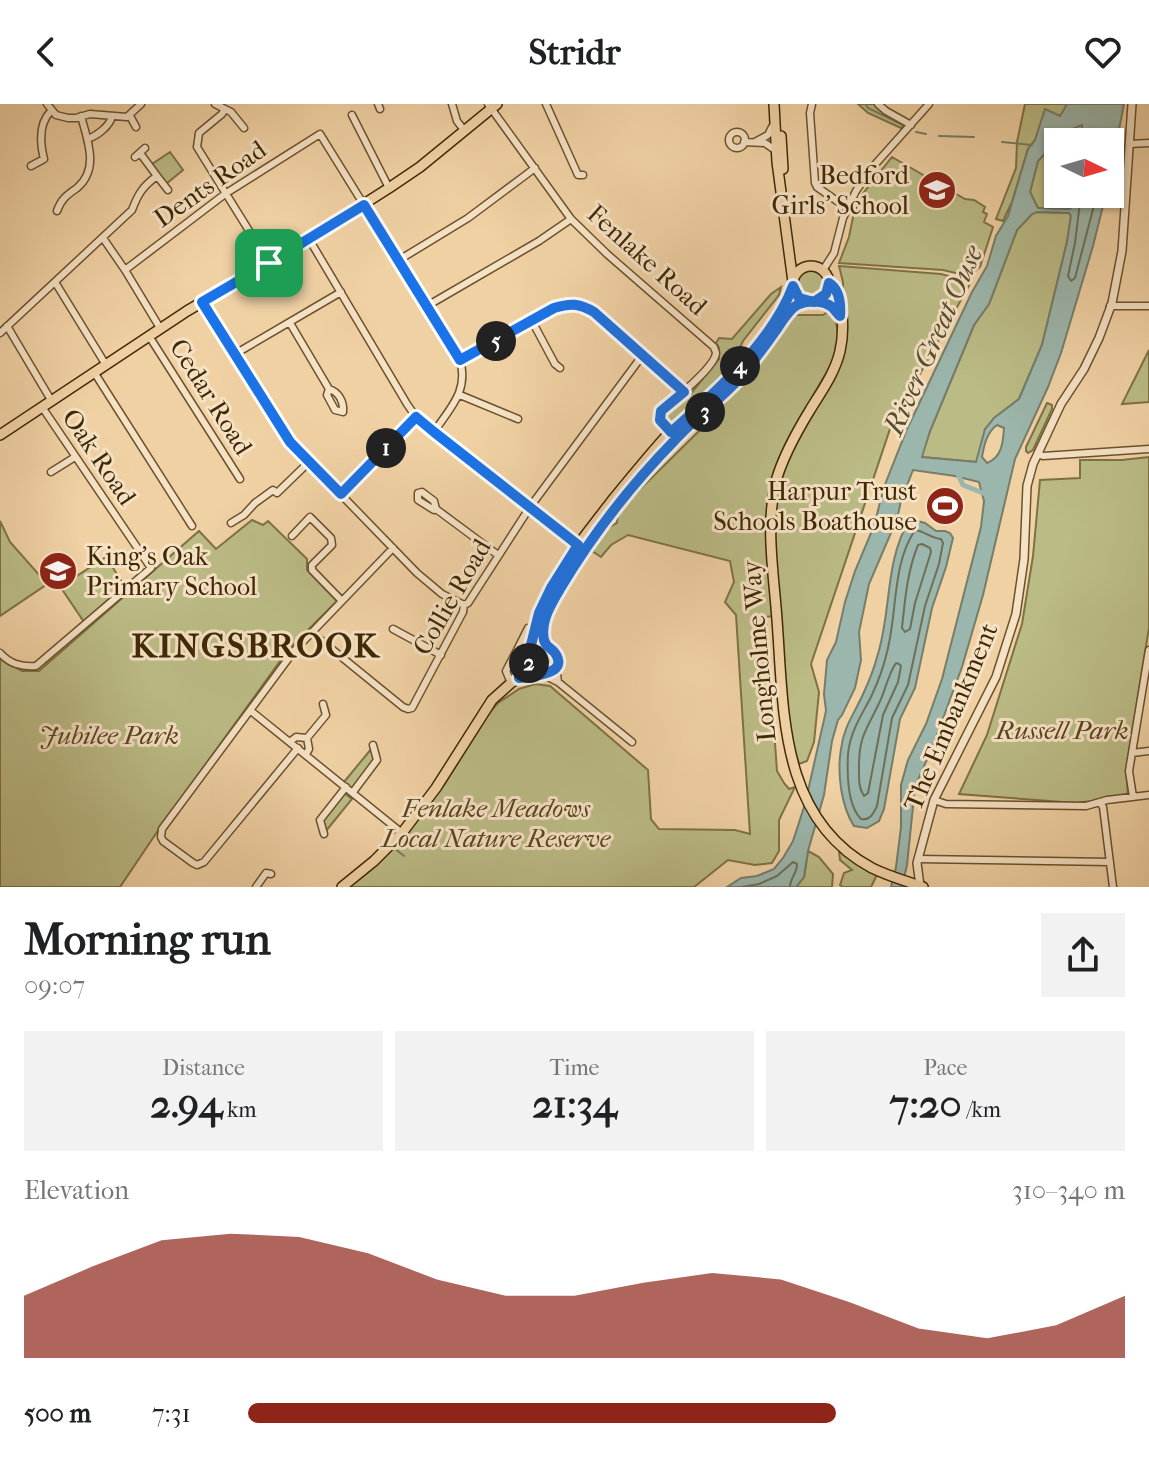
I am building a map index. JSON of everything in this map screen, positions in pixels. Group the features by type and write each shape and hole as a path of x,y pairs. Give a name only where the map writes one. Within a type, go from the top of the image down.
{"main road":[{"path":"777,104 774,120 776,153 793,284 799,298 830,306 840,316"},
{"path":"777,104 783,158 781,185"},
{"path":"0,435 160,328 409,175 492,106"},
{"path":"547,647 543,629 551,604 577,560 612,512 677,437 737,381 789,312 826,294 829,283 818,268 797,259 789,246"},
{"path":"524,652 531,645 539,613 551,588 578,545 671,432 717,391 750,354 785,306 798,272 807,267 818,268"},
{"name":"Longholme Way","path":"829,283 835,287 841,306 842,338 838,357 829,379 787,452 773,499 771,544 786,729 799,785 822,825 850,853 873,868 922,886"},
{"path":"342,887 402,833 436,788 492,700 515,681 539,673 551,673 556,667 558,660 555,652 547,647 524,652"},
{"path":"524,652 529,664 539,673"}],"street":[{"path":"31,166 44,159 42,132 49,107 62,118 90,114 122,118 130,116 141,104"},
{"path":"215,104 235,116 244,128"},
{"path":"452,104 457,121 464,130"},
{"path":"546,104 578,175 583,175"},
{"path":"812,104 815,183 847,208"},
{"path":"878,104 911,125"},
{"path":"818,268 836,249 847,208 871,169 929,104"},
{"name":"The Embankment","path":"922,886 918,859 934,800 996,677 1016,614 1024,559 1027,486 1061,404 1084,369 1110,306 1122,251 1132,104"},
{"name":"Fenlake Road","path":"492,106 571,219 714,347 714,358 684,392 661,411 660,420 671,432"},
{"path":"225,109 199,133 196,143 269,263"},
{"path":"352,115 389,188"},
{"path":"57,211 68,193 84,180 89,169 91,156 81,116"},
{"path":"87,139 110,123 112,116"},
{"path":"130,116 136,127"},
{"path":"755,142 770,134 774,120"},
{"name":"Dents Road","path":"125,270 225,194 320,134 364,205"},
{"path":"744,142 770,145 776,153"},
{"path":"1129,144 1149,143"},
{"path":"140,153 168,190"},
{"path":"399,260 468,218 535,168"},
{"path":"0,333 128,214 144,186 157,176"},
{"path":"364,205 460,360 463,379 460,395 434,432"},
{"path":"427,306 571,219"},
{"path":"103,238 160,328"},
{"path":"309,239 416,417 578,545"},
{"path":"55,282 106,365"},
{"path":"235,354 341,292"},
{"path":"202,302 290,442 430,585 464,605"},
{"path":"460,360 554,308 566,304 584,306 684,392"},
{"path":"1110,306 1149,306"},
{"path":"532,321 560,368"},
{"path":"290,323 329,389"},
{"path":"7,326 51,400"},
{"name":"Cedar Road","path":"149,336 240,479"},
{"name":"Collie Road","path":"312,633 403,707 412,708 464,605 530,507 642,356"},
{"path":"94,372 192,526"},
{"path":"460,395 518,419"},
{"name":"Oak Road","path":"0,653 12,663 24,667 36,666 151,568 42,407"},
{"path":"341,494 416,417"},
{"path":"1038,454 1149,449"},
{"path":"51,472 75,457"},
{"path":"231,523 247,518 255,503 273,490 277,493 309,462"},
{"path":"436,509 498,555"},
{"path":"304,510 331,538 332,545 312,565 312,570 342,601"},
{"path":"292,536 310,517"},
{"path":"298,748 204,862 193,863 163,841 162,829 294,651 393,548"},
{"path":"515,681 506,671 524,652 528,628"},
{"path":"393,629 441,655"},
{"path":"1133,797 1129,771 1149,650"},
{"path":"556,667 558,682"},
{"path":"539,673 558,682 632,742"},
{"path":"323,704 326,715"},
{"path":"1139,709 1149,708"},
{"path":"251,711 402,833"},
{"path":"326,715 337,716"},
{"path":"306,754 309,749 307,738 326,715"},
{"path":"291,741 296,737 307,738"},
{"path":"353,792 377,760 373,745"},
{"path":"1132,753 1149,751"},
{"path":"324,834 320,820 346,787"},
{"path":"934,800 946,804 1086,806 1149,795"},
{"path":"1100,803 1113,887"},
{"path":"918,859 1110,862"},
{"path":"256,887 267,872"}],"green space":[{"path":"858,104 876,104 907,123 901,128 868,113"},
{"path":"1025,104 1067,104 1066,107 1082,125 1082,128 1044,128 1044,138 1035,140 1028,149 1003,221 996,219 1016,168 1017,142"},
{"path":"170,152 183,170 166,184 152,164"},
{"path":"1044,155 1044,208 1070,208 1069,209 1038,208 1030,192 1038,161"},
{"path":"892,157 965,199 974,200 985,207 983,212 987,214 984,222 993,227 980,267 974,272 964,275 943,270 839,263 861,196"},
{"path":"1037,212 1069,213 1071,216 1042,345 1019,399 994,418 977,462 921,457 974,325 989,304 1017,230"},
{"path":"839,266 941,274 971,282 891,426 811,664 819,692 814,742 807,761 799,764 792,742 780,622 774,537 776,493 791,448 837,367 843,298"},
{"path":"811,270 821,274 825,284 821,294 811,298 801,294 797,284 801,274"},
{"path":"781,287 779,295 743,341 733,363 713,387 675,423 664,423 662,417 666,410 688,397 719,359 716,343 719,338 732,339 771,294"},
{"name":"Fenlake Meadows Local Nature Reserve","path":"830,310 838,332 833,361 786,443 776,468 773,616 766,617 777,771 789,789 795,787 779,820 779,851 772,863 755,865 728,860 694,887 349,887 444,785 498,703 519,689 535,684 550,686 648,770 651,819 659,829 735,830 750,834 736,615 725,602 734,582 730,561 628,535 611,545 601,557 589,549 604,530 617,523 618,511 739,387 794,315 823,315"},
{"path":"1149,350 1149,402 1122,404"},
{"path":"1047,403 1052,405 1052,409 1033,450 1028,453 1026,447"},
{"name":"Russell Park","path":"1149,457 1149,628 1126,770 1128,794 1076,803 959,794 987,735 1022,624 1033,556 1040,480 1080,478 1080,460"},
{"name":"Jubilee Park","path":"252,520 263,525 268,521 307,559 307,570 337,601 288,650 120,887 0,887 0,659 22,671 39,671 199,531 216,549"},
{"path":"0,521 10,542 40,576 54,567 75,577 106,557 124,585 84,622 55,579 0,616"},
{"path":"372,748 374,762 351,788 344,782"},
{"path":"344,793 352,799 326,831 322,820"},
{"path":"808,851 819,857 833,874 832,887 796,887 804,877"},
{"path":"839,851 877,875 871,887 840,885 844,873 852,870 840,860"}],"water":[{"path":"1067,104 1124,104 1119,128 1082,128 1082,125 1075,128 1044,128 1044,155 1038,161 1030,192 1038,208 1102,208 1061,353 1015,459 983,595 962,667 915,787 902,887 891,887 901,827 901,785 908,760 926,724 942,679 981,527 984,501 979,482 913,470 897,519 869,584 859,632 861,660 855,688 838,720 832,741 824,795 804,877 796,887 727,887 741,878 774,869 793,841 805,804 826,711 827,660 836,642 855,571 907,429 987,266 996,236 1008,216 1028,149 1035,140 1045,109 1060,116","holes":["1037,212 1069,213 1067,242 1042,345 1019,399 985,429 976,462 922,457 974,325 989,304 1017,230","997,425 1004,428 999,453 987,463 982,457 988,435"]},
{"path":"910,519 925,523 936,531 950,533 953,538 932,608 915,688 900,719 884,809 879,821 867,828 854,826 841,789 842,741 876,661 896,552"}],"waterway":[{"path":"865,104 903,125"},
{"path":"916,132 926,134"},
{"path":"939,136 974,137"},
{"path":"1002,142 1032,145"},
{"path":"957,472 963,485 988,495"},
{"path":"394,848 404,856"}],"place":[{"name":"Bedford Girls' School","path":"937,190"},
{"name":"Harpur Trust Schools Boathouse","path":"945,506"},
{"name":"King's Oak Primary School","path":"58,571"}],"district":[{"name":"KINGSBROOK","path":"256,646"}],"route":[{"path":"364,205 460,360 554,308 566,304 584,306 684,392 661,411 660,420 671,432 708,400 750,354 785,306 793,286 799,298 814,302 823,298 829,283 835,287 841,306 840,316 822,303 809,302 793,308 737,381 655,461 577,560 551,604 543,629 547,647 557,657 556,667 551,673 519,678 532,670 529,658 539,613 578,545 416,417 341,494 290,442 202,302 269,263 364,205"}],"water label":[{"name":"River Great Ouse","path":"933,340"}]}
